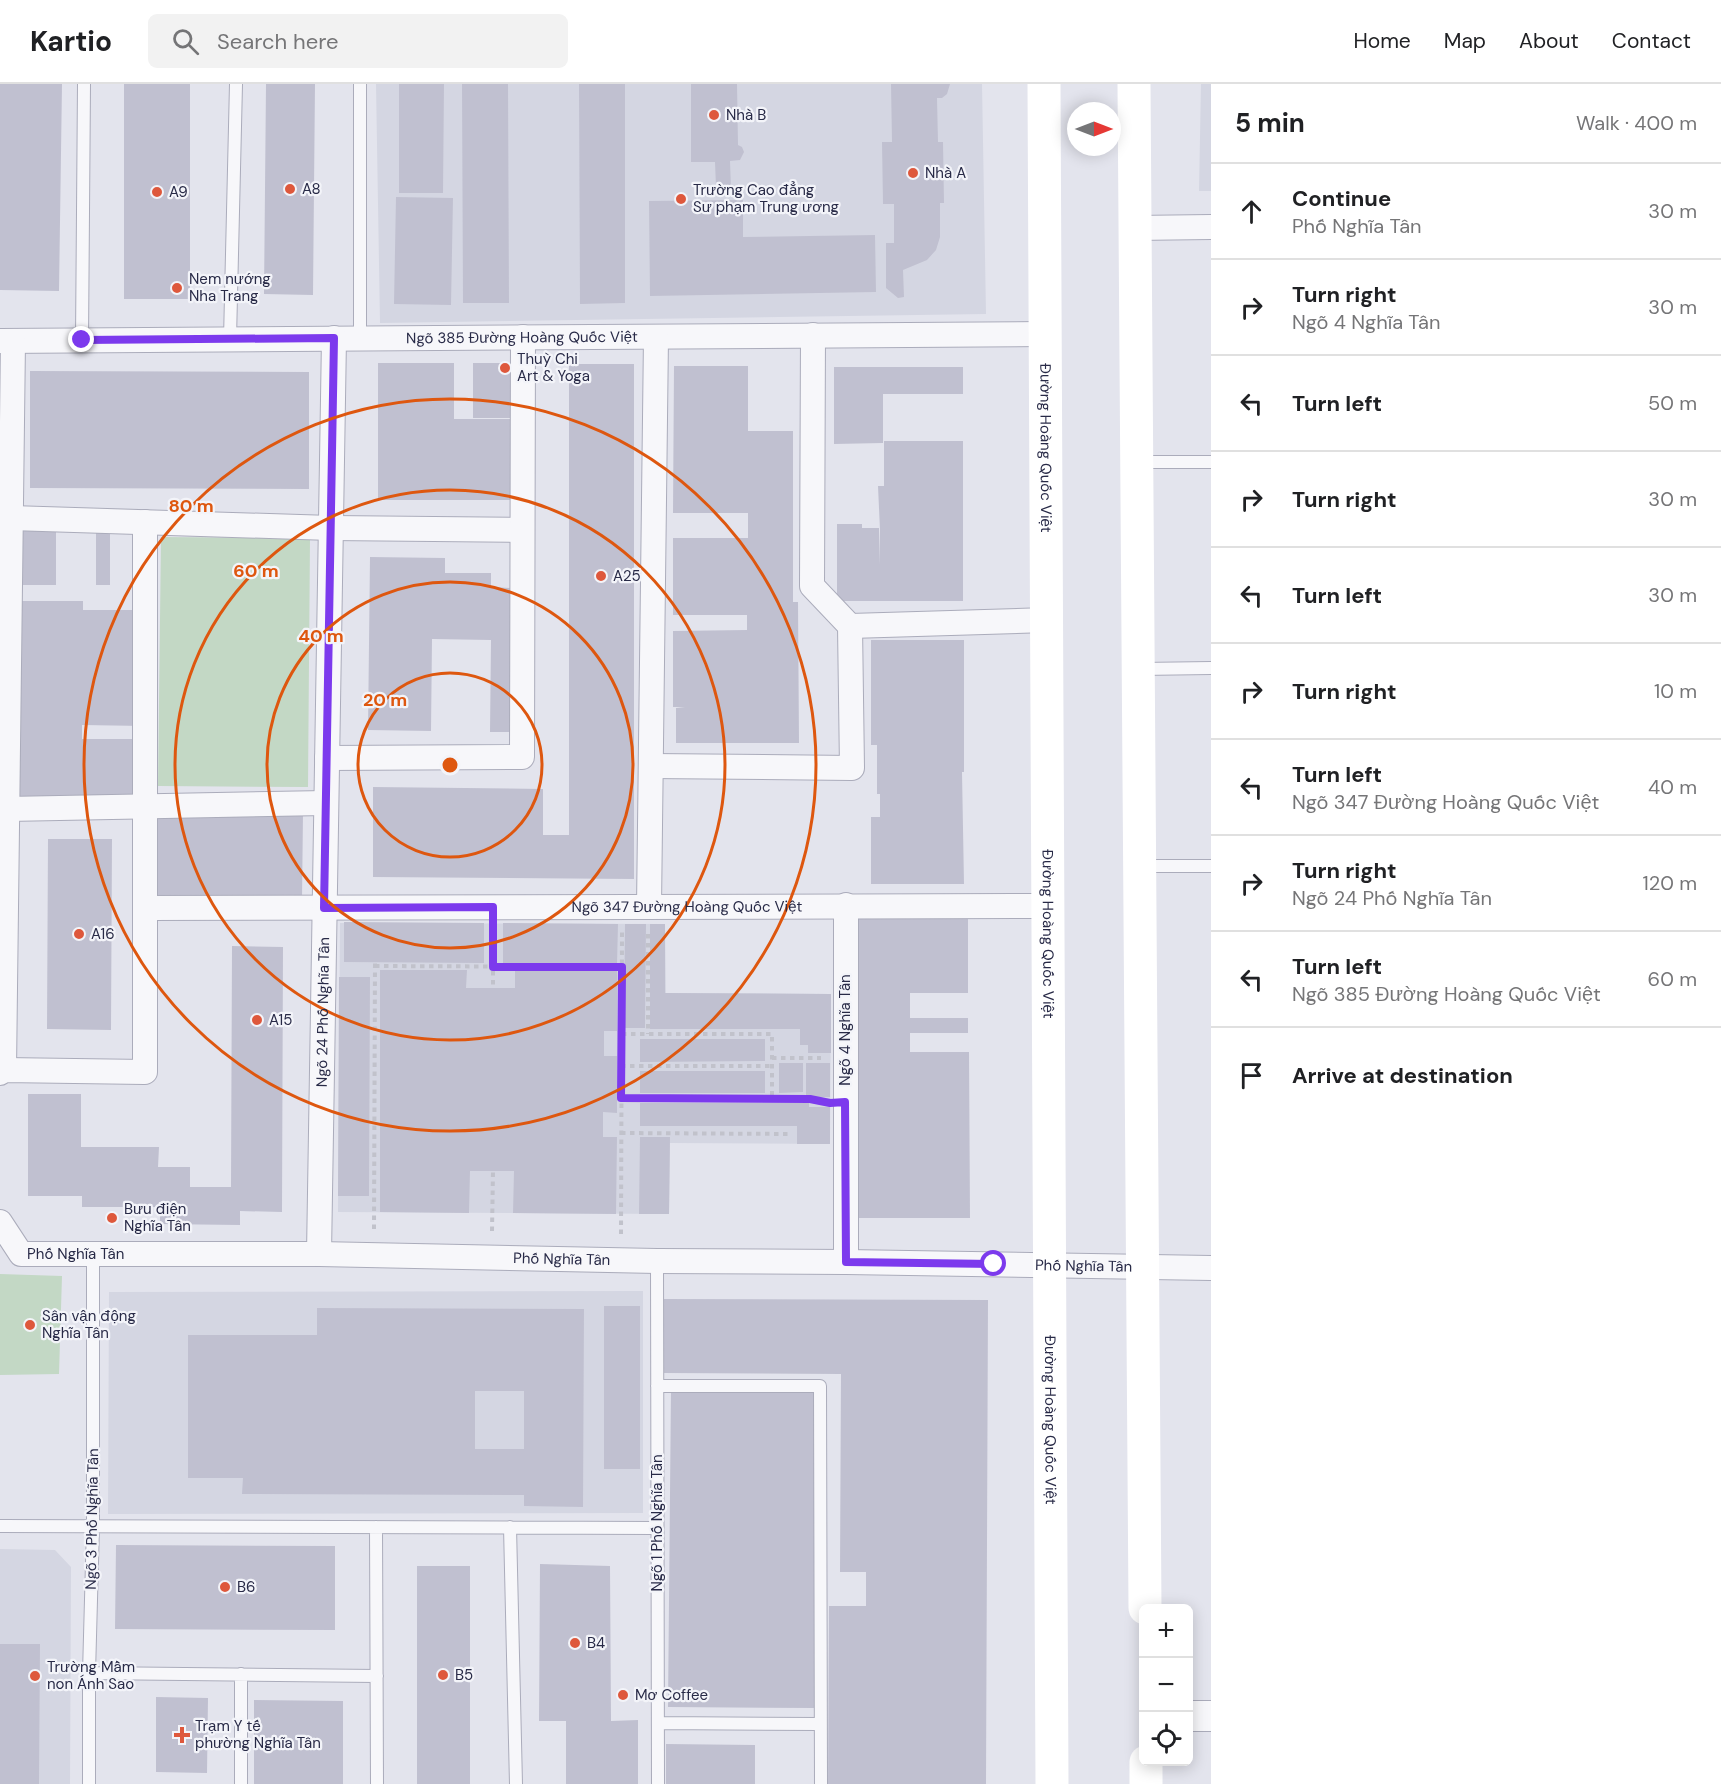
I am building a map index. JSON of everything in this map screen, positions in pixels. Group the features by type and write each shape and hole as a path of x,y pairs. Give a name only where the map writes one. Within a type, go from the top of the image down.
{"main road":[{"name":"Đường Hoàng Quốc Việt","path":"1044,84 1052,1784"},
{"path":"1134,84 1145,1604"},
{"path":"1146,1766 1146,1784"}],"street":[{"path":"1134,228 1211,227"},
{"name":"Ngõ 385 Đường Hoàng Quốc Việt","path":"7,341 1044,334"},
{"path":"651,766 852,768 850,626 812,586 813,335"},
{"path":"648,917 656,337"},
{"name":"Ngõ 24 Phố Nghĩa Tân","path":"319,1254 334,338"},
{"path":"327,758 522,757 523,338"},
{"path":"7,341 11,518 4,771 7,809 2,1071 145,1072 145,522"},
{"path":"11,518 331,528 522,530"},
{"path":"850,626 1047,620"},
{"path":"7,809 327,803"},
{"name":"Ngõ 347 Đường Hoàng Quốc Việt","path":"145,908 622,907 648,917 846,905 1049,906"},
{"name":"Ngõ 4 Nghĩa Tân","path":"846,905 846,1262"},
{"name":"Phố Nghĩa Tân","path":"0,1222 21,1254 319,1254 1211,1268"},
{"path":"1193,1716 1211,1716"}],"lane":[{"path":"82,340 84,84"},
{"path":"230,339 236,84"},
{"path":"360,84 360,338"},
{"path":"1138,462 1211,462"},
{"path":"1139,669 1211,668"},
{"path":"1140,866 1211,866"},
{"name":"Ngõ 3 Phố Nghĩa Tân","path":"89,1784 93,1526 93,1254"},
{"name":"Ngõ 1 Phố Nghĩa Tân","path":"657,1261 658,1784"},
{"path":"657,1386 820,1386 821,1784"},
{"path":"0,1526 657,1528"},
{"path":"376,1527 377,1784"},
{"path":"510,1527 516,1784"},
{"path":"89,1673 377,1676"},
{"path":"241,1674 241,1784"},
{"path":"658,1724 820,1724"}],"path":[{"path":"493,907 493,988"},
{"path":"621,1260 622,907"},
{"path":"648,917 648,1034"},
{"path":"374,1256 375,964 622,967"},
{"path":"622,1034 772,1034 772,1099"},
{"path":"772,1058 830,1058 845,1055"},
{"path":"621,1066 772,1066"},
{"path":"621,1098 810,1099 830,1103 845,1102"},
{"path":"621,1133 792,1134"},
{"path":"492,1258 493,1171"}],"shaded area":[{"name":"Trường Cao đẳng Sư phạm Trung ương","path":"376,84 982,84 986,314 380,323"},
{"path":"1201,84 1211,84 1211,191 1199,191"},
{"path":"340,923 665,924 666,993 831,994 830,1144 670,1143 669,1214 338,1212"},
{"path":"643,1291 643,1513 108,1514 109,1292"},
{"name":"Trường Mầm non Ánh Sao","path":"0,1549 55,1550 71,1567 70,1784 0,1784"}],"green space":[{"path":"161,537 310,538 308,787 158,786"},
{"name":"Sân vận động Nghĩa Tân","path":"0,1274 62,1276 59,1374 0,1375"}],"building":[{"path":"0,84 62,84 59,291 0,290"},
{"name":"A9","path":"124,84 190,84 190,299 124,299"},
{"name":"A8","path":"266,84 315,84 313,295 264,294"},
{"path":"399,84 444,84 443,193 399,193"},
{"path":"462,84 508,84 509,303 463,303"},
{"path":"579,84 625,84 625,303 580,304"},
{"name":"Nhà B","path":"691,84 737,84 738,145 744,152 740,160 730,161 731,190 720,191 716,187 715,162 691,162"},
{"name":"Nhà A","path":"891,84 950,84 947,94 942,98 937,98 938,142 943,142 944,203 940,203 940,237 936,250 927,260 903,270 904,297 898,298 886,288 886,243 894,243 894,204 883,204 882,142 892,142"},
{"path":"396,197 453,198 451,305 394,304"},
{"path":"743,200 743,237 875,235 876,292 650,296 649,201"},
{"path":"378,363 454,363 454,419 512,419 512,500 378,500"},
{"path":"473,363 512,363 512,418 473,418"},
{"name":"A25","path":"569,364 634,364 634,879 373,877 373,787 543,789 543,835 569,835"},
{"path":"674,366 748,366 748,431 793,431 793,602 798,602 799,743 676,743 676,708 685,707 673,707 673,631 747,630 747,615 673,615 673,538 748,538 748,513 673,513"},
{"path":"834,367 963,367 963,394 883,394 883,443 834,444"},
{"path":"30,371 309,372 309,489 30,488"},
{"path":"884,441 963,441 963,601 837,601 837,524 862,524 862,528 879,528 880,565 878,486 884,486"},
{"path":"11,522 56,522 56,585 11,585"},
{"path":"96,522 110,522 110,585 96,585"},
{"path":"370,557 445,558 445,573 491,573 491,587 512,588 510,732 490,732 491,640 432,639 431,731 368,730"},
{"path":"11,601 83,601 83,610 144,610 144,726 82,725 82,739 144,739 143,802 10,802"},
{"path":"871,640 964,640 964,772 962,772 964,884 871,884 871,817 880,817 880,794 877,794 877,745 871,745"},
{"path":"154,812 303,812 302,900 153,900"},
{"name":"A16","path":"48,839 112,839 111,1030 47,1029"},
{"path":"968,909 968,993 910,993 910,1018 968,1018 968,1033 910,1033 910,1052 969,1052 970,1218 859,1218 857,910"},
{"path":"344,922 484,923 484,963 344,962"},
{"path":"503,923 618,924 617,964 503,963"},
{"path":"625,924 646,924 645,1028 624,1028"},
{"path":"650,924 665,924 665,993 831,994 831,1053 808,1053 808,1045 800,1045 800,1029 650,1029"},
{"name":"A15","path":"232,946 283,947 282,1212 240,1211 240,1225 160,1224 160,1207 82,1207 82,1196 28,1196 28,1094 81,1094 81,1147 159,1147 158,1167 190,1167 190,1187 231,1187"},
{"path":"380,970 467,970 466,988 515,988 515,971 617,971 617,1031 604,1031 604,1056 617,1056 617,1113 603,1112 603,1137 617,1137 616,1214 513,1213 514,1171 470,1171 469,1213 380,1212"},
{"path":"339,977 370,977 369,1196 338,1196"},
{"path":"640,1039 765,1039 765,1061 640,1062"},
{"path":"779,1063 803,1063 803,1092 779,1093"},
{"path":"806,1063 830,1063 830,1097 806,1097"},
{"path":"640,1071 765,1071 765,1093 640,1093"},
{"path":"640,1103 809,1103 809,1107 830,1107 830,1144 797,1144 797,1126 640,1126"},
{"path":"640,1137 670,1137 669,1214 639,1214"},
{"path":"663,1299 988,1300 986,1784 828,1784 829,1606 866,1606 866,1572 840,1572 841,1374 663,1373"},
{"path":"604,1306 640,1306 640,1469 604,1469"},
{"path":"317,1308 584,1309 583,1507 524,1506 524,1495 242,1494 243,1478 188,1478 188,1335 317,1335","holes":["475,1391 524,1391 524,1449 475,1449"]},
{"path":"671,1388 816,1389 814,1708 668,1707"},
{"name":"B6","path":"116,1545 335,1546 335,1630 115,1629"},
{"name":"B4","path":"540,1564 610,1566 611,1721 638,1720 638,1784 566,1784 566,1721 539,1721"},
{"name":"B5","path":"417,1566 470,1566 470,1784 417,1784"},
{"path":"0,1644 40,1644 39,1784 0,1784"},
{"name":"Trạm Y tế phường Nghĩa Tân","path":"156,1697 208,1698 207,1773 156,1772"},
{"path":"254,1700 343,1701 343,1784 254,1784"},
{"path":"666,1744 755,1745 755,1784 666,1784"}],"place":[{"name":"Nhà B","path":"714,115"},
{"name":"Nhà A","path":"913,173"},
{"name":"A8","path":"290,189"},
{"name":"A9","path":"157,192"},
{"name":"Trường Cao đẳng Sư phạm Trung ương","path":"681,199"},
{"name":"Nem nướng Nha Trang","path":"177,288"},
{"name":"Thuỳ Chi Art & Yoga","path":"505,368"},
{"name":"A25","path":"601,576"},
{"name":"A16","path":"79,934"},
{"name":"A15","path":"257,1020"},
{"name":"Bưu điện Nghĩa Tân","path":"112,1218"},
{"name":"Sân vận động Nghĩa Tân","path":"30,1325"},
{"name":"B6","path":"225,1587"},
{"name":"B4","path":"575,1643"},
{"name":"B5","path":"443,1675"},
{"name":"Trường Mầm non Ánh Sao","path":"35,1676"},
{"name":"Mơ Coffee","path":"623,1695"},
{"name":"Trạm Y tế phường Nghĩa Tân","path":"182,1735"}],"route":[{"path":"82,340 334,338 324,908 493,907 493,967 622,967 621,1098 810,1099 830,1103 845,1102 846,1262 994,1264"}]}
